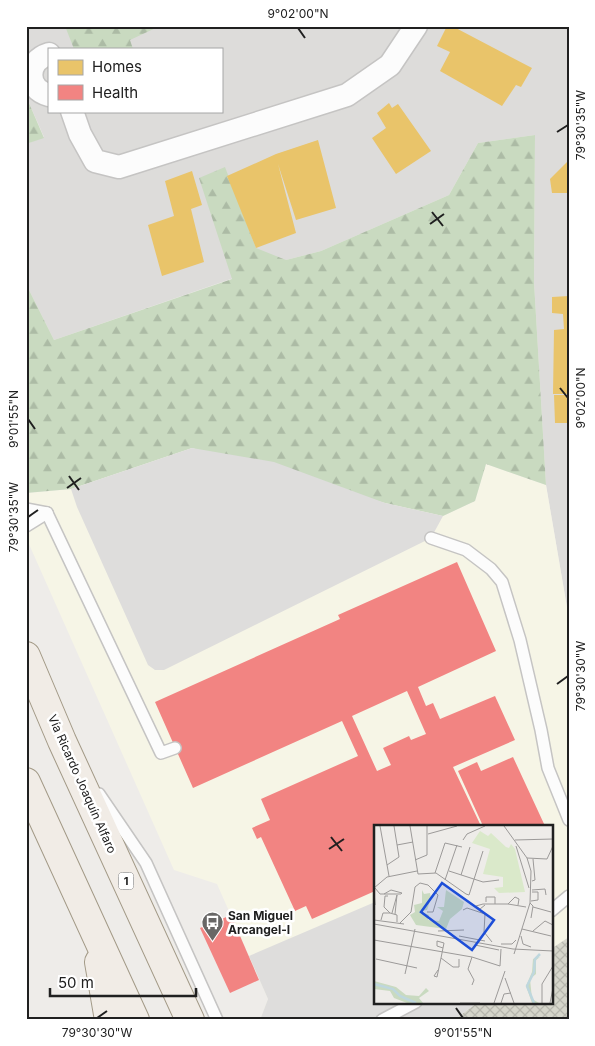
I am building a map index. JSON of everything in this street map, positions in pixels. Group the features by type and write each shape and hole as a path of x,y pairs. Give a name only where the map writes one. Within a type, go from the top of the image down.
{"main road":[{"name":"Vía Ricardo Joaquín Alfaro","path":"26,656 62,741 190,1020"},
{"path":"26,782 135,1020"},
{"path":"94,931 109,1020"}],"street":[{"path":"72,112 80,134 95,161 119,167 347,95 390,65 416,26"},
{"path":"48,54 36,61 31,74 35,87 40,92 48,95"}],"lane":[{"path":"26,509 47,513"},
{"path":"26,526 47,513"},
{"path":"47,513 161,754 175,748"},
{"path":"431,538 466,550 491,569 502,582 520,640 542,730 548,768 569,820"},
{"path":"62,741 146,863 217,1020"},
{"path":"552,910 569,896"},
{"path":"382,1020 412,1004"}],"shaded area":[{"path":"26,26 569,26 569,619 546,485 534,282 535,135 478,143 449,195 321,251 286,260 54,340 26,284 26,144 44,137 26,96"},
{"path":"192,448 385,503 443,516 475,501 486,464 546,485 569,619 569,937 552,948 552,825 374,825 374,1004 475,1004 454,1020 260,1020 268,999 217,884 174,870 28,542 26,533 26,493 71,489"},
{"path":"192,448 274,462 385,503 443,516 431,538 164,670 155,670 148,665 77,507 71,489"},
{"path":"374,902 374,1004 475,1004 454,1020 260,1020 268,999 249,956"},
{"path":"569,937 569,1020 454,1020 475,1004 552,1004 552,948"}],"green space":[{"path":"65,26 160,26 130,40 133,48 74,48"},
{"path":"26,96 44,138 26,144"},
{"path":"535,135 534,282 546,485 486,464 475,501 443,516 385,503 192,448 71,489 26,493 26,284 54,340 232,279 199,178 225,167 256,248 286,260 321,251 449,195 478,143"}],"building: Homes":[{"path":"447,26 452,26 532,68 521,87 516,85 502,106 440,71 450,52 437,46"},
{"path":"389,103 392,108 398,104 431,151 396,174 372,138 386,128 377,113"},
{"path":"318,140 336,208 296,220 278,164 296,233 256,248 227,176 276,154"},
{"path":"569,160 569,193 552,193 550,179"},
{"path":"192,171 202,205 191,209 204,262 162,276 148,225 174,216 165,181"},
{"path":"569,296 569,394 553,394 554,330 564,329 563,314 552,313 552,297"},
{"path":"554,395 569,395 569,423 555,423"}],"building: Health":[{"path":"457,562 496,651 418,687 426,706 433,703 440,719 495,696 515,740 453,767 481,825 374,825 374,891 312,919 306,906 295,911 261,837 257,839 252,828 270,820 261,799 358,756 342,721 193,788 155,702 340,619 338,615","holes":["407,691 426,734 411,740 409,736 383,748 391,765 377,771 352,716"]},
{"path":"513,757 545,825 483,825 458,771 477,762 481,771"},
{"path":"231,915 259,980 230,993 200,928"}],"place":[{"name":"San Miguel Arcangel-I","path":"212,942"}]}
